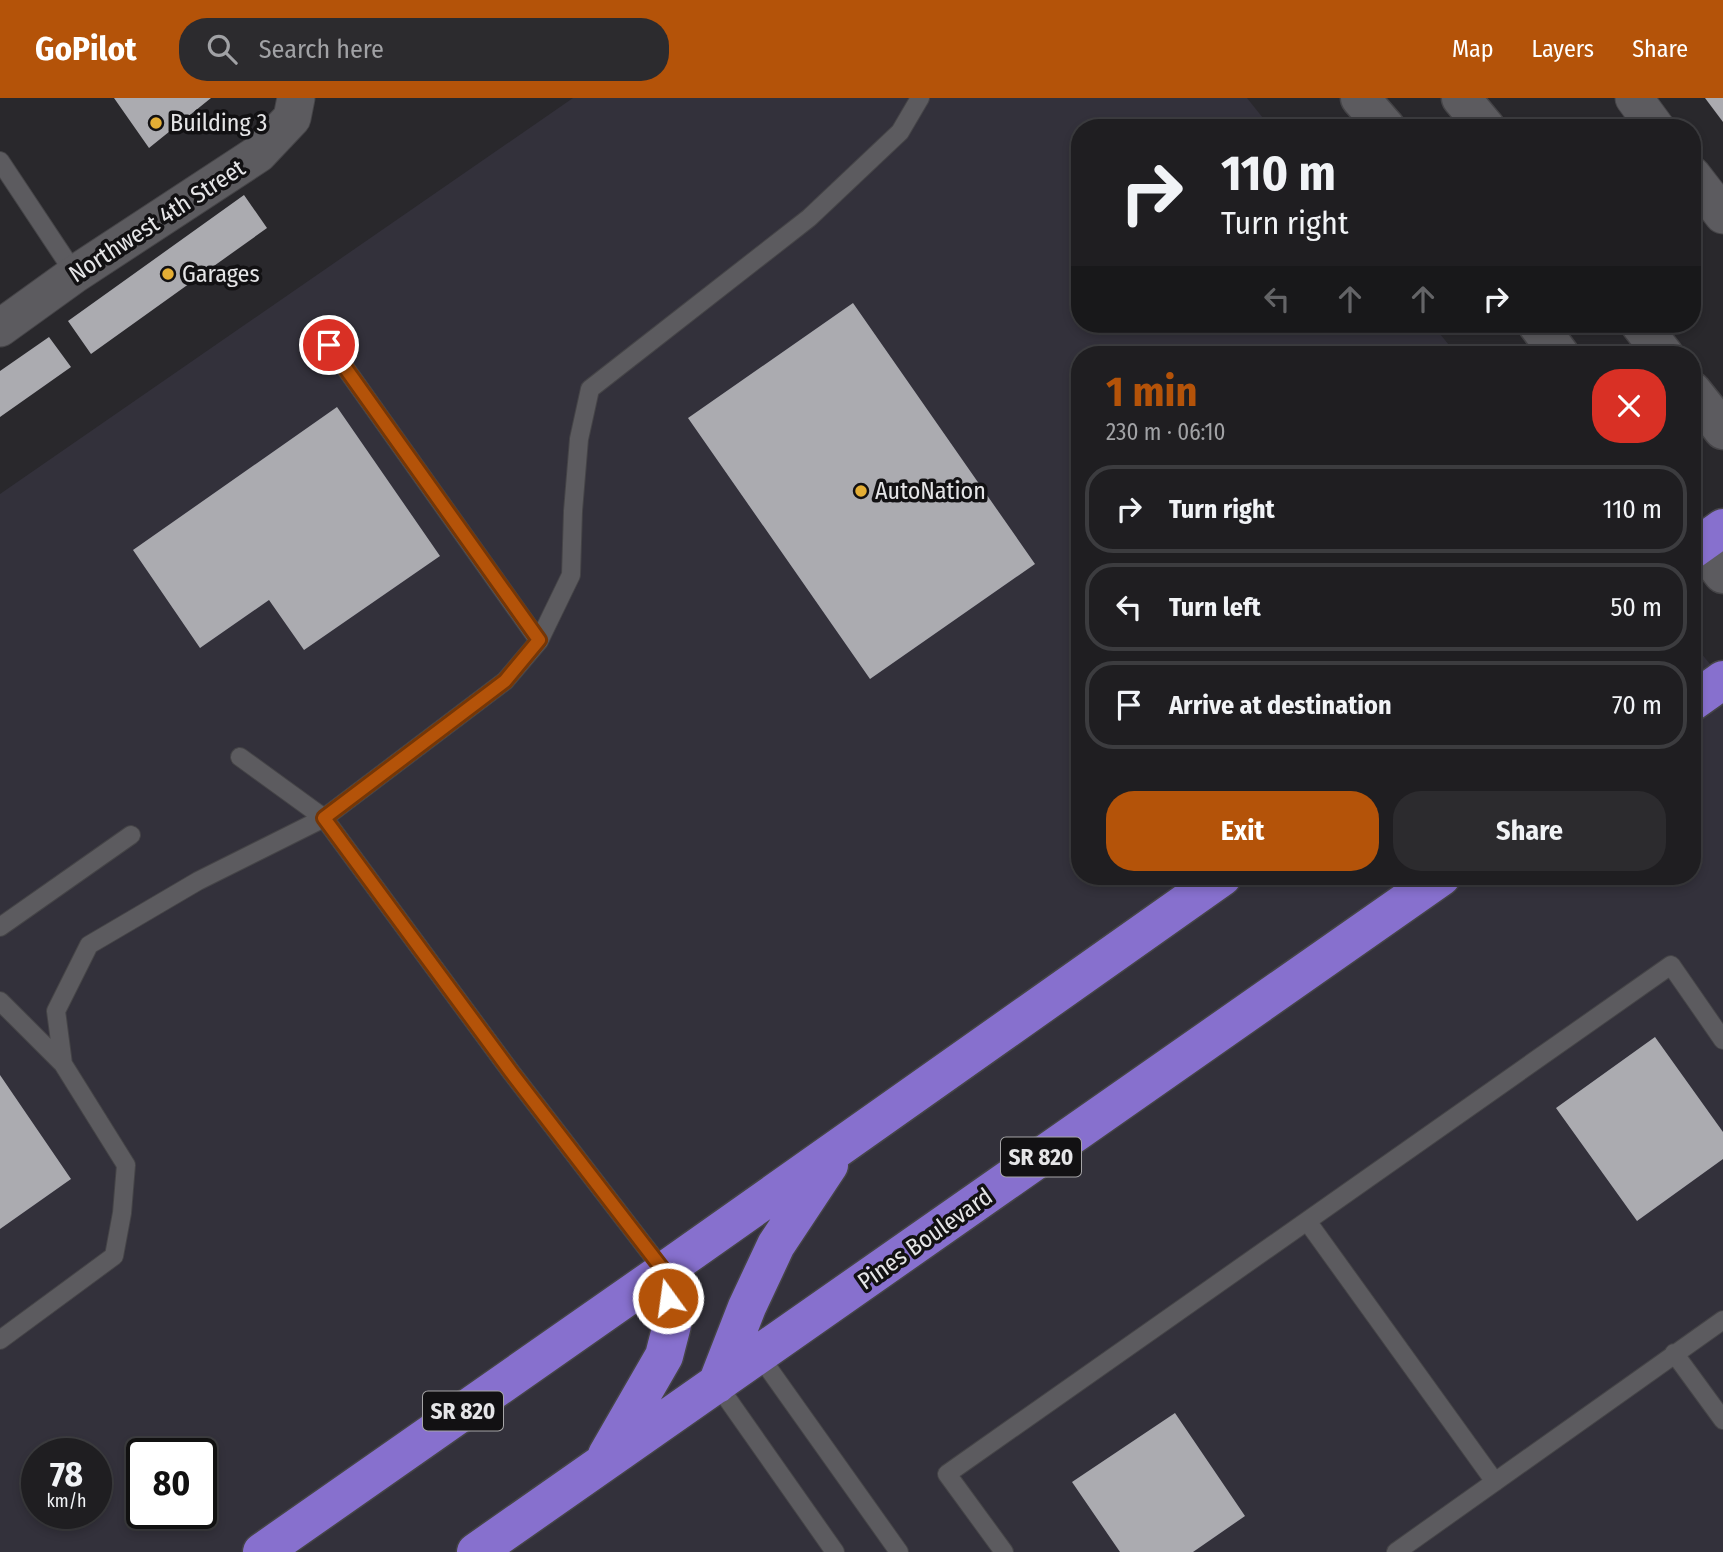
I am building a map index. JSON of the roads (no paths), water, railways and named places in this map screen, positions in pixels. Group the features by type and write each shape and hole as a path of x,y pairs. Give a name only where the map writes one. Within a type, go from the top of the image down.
{"highway":[{"path":"1701,696 1723,680"},
{"name":"SR 820","path":"262,1552 1211,885"},
{"name":"Pines Boulevard","path":"476,1552 1430,885"},
{"path":"717,1384 747,1307 776,1245 842,1146"},
{"path":"602,1464 664,1356 672,1325 664,1271"}],"street":[{"name":"Northwest 4th Street","path":"0,328 75,274 258,154 292,118 296,98"},
{"path":"1360,98 1378,119"},
{"path":"1461,98 1478,119"},
{"path":"1633,98 1649,119"},
{"path":"1701,187 1723,215"},
{"path":"1701,402 1723,430"},
{"path":"1702,539 1723,574"}],"lane":[{"path":"63,1064 56,1011 89,945 198,881 324,818 505,681 539,640 571,575 579,439 590,389 808,218 900,132 920,98"},
{"path":"0,161 75,274"},
{"path":"329,345 539,640"},
{"path":"240,757 324,818 511,1072 664,1271"},
{"path":"0,927 131,835"},
{"path":"1004,1552 947,1474 1671,965 1723,1040"},
{"path":"0,1001 63,1064 126,1166 122,1213 114,1256 0,1340"},
{"path":"1307,1220 1495,1482"},
{"path":"1396,1552 1723,1320"},
{"path":"1675,1353 1723,1420"},
{"path":"759,1356 900,1552"},
{"path":"717,1384 835,1552"}],"place":[{"name":"Building 3","path":"156,123"},
{"name":"Garages","path":"168,274"},
{"name":"AutoNation","path":"861,491"}]}
